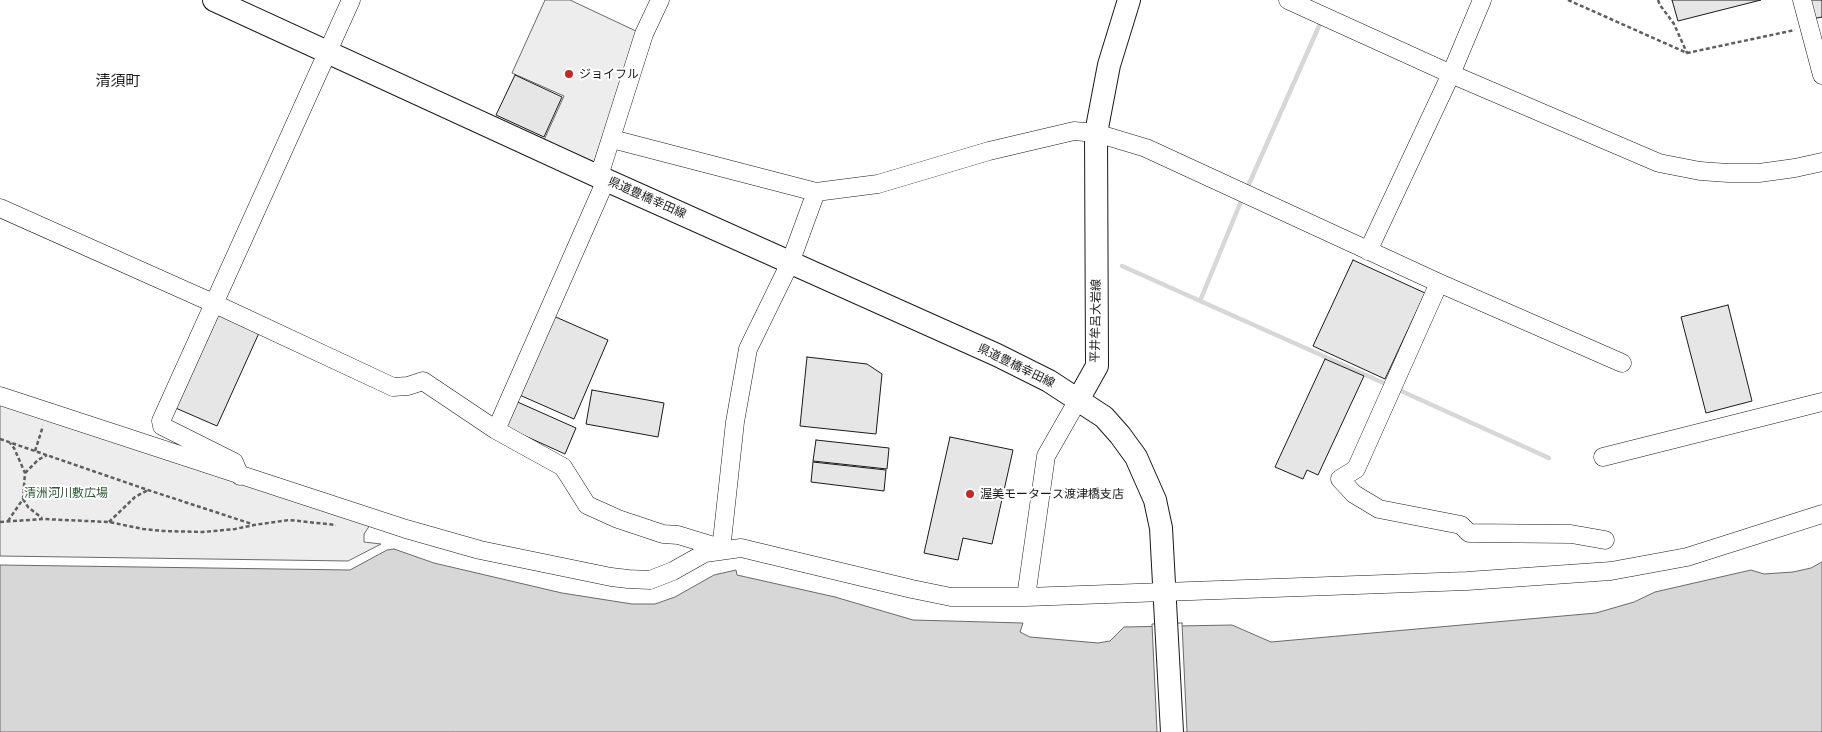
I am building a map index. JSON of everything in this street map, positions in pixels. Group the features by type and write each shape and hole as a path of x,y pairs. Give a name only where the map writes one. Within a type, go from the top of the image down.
{"main road":[{"name":"県道豊橋幸田線","path":"214,0 997,356 1049,381 1078,400"},
{"name":"平井牟呂大岩線","path":"1078,400 1097,366 1096,133 1109,65 1125,1"},
{"path":"1078,400 1104,417 1120,435 1136,457 1154,500 1161,528 1172,732"}],"street":[{"path":"240,476 234,462 162,426 161,421 350,0"},
{"path":"496,430 603,178 612,139 644,34 660,0"},
{"path":"1288,0 1451,74 1659,163 1700,171 1759,173 1822,162"},
{"path":"1368,251 1451,74 1482,0"},
{"path":"1802,0 1822,75"},
{"path":"612,139 816,192 878,184 989,151 1074,131 1096,133 1146,148 1368,251 1622,363"},
{"path":"724,549 722,541 735,422 748,349 790,263 816,192"},
{"path":"0,208 393,387 408,386 422,381 496,430 563,467 587,505 618,519 664,534 678,535 724,549"},
{"path":"1439,283 1356,469 1340,479 1354,494 1379,509 1461,525 1469,533 1571,534 1605,540"},
{"path":"0,396 406,529 471,547 611,577 650,580 673,571 705,552 741,548 912,589 951,596 1026,597 1166,594 1467,581 1611,571 1687,557 1822,514"},
{"path":"1026,597 1046,456 1078,400"},
{"path":"1603,458 1822,402"}],"path":[{"path":"1568,0 1687,53 1808,27"},
{"path":"1658,0 1674,24 1687,53"},
{"path":"35,451 48,412"},
{"path":"0,439 254,524"},
{"path":"8,521 23,499 25,473 14,448 9,442"},
{"path":"25,473 32,465 47,455"},
{"path":"109,522 135,497 148,490"},
{"path":"23,499 28,507 43,519"},
{"path":"0,522 43,519 109,522 143,530 196,532 301,520 340,525"}],"shaded area":[{"path":"545,0 570,0 638,32 594,162 544,140 564,96 512,73"},
{"name":"清洲河川敷広場","path":"0,402 370,525 364,534 364,542 381,544 348,561 0,556"},
{"path":"394,549 434,563 562,593 632,604 655,604 675,597 714,575 736,570 737,575 835,597 913,620 1023,623 1020,632 1030,637 1098,643 1110,641 1124,627 1232,625 1271,642 1596,613 1634,602 1655,592 1751,570 1764,574 1793,572 1811,568 1822,562 1822,732 0,732 0,565 350,570 387,550"}],"pier":[{"path":"1182,623 1187,732 1157,732 1152,624"}],"building":[{"path":"1672,0 1761,0 1678,21"},
{"path":"1807,0 1822,0 1822,17 1812,19"},
{"path":"515,75 562,97 544,137 496,115"},
{"path":"1353,260 1425,293 1385,379 1313,346"},
{"path":"1728,305 1752,401 1706,413 1681,317"},
{"path":"214,313 259,333 217,426 171,406"},
{"path":"549,314 608,340 574,419 515,393"},
{"path":"807,357 867,364 882,374 876,434 800,426"},
{"path":"1325,359 1364,376 1318,475 1307,470 1303,479 1275,467"},
{"path":"592,390 664,403 658,437 586,424"},
{"path":"513,400 576,428 565,454 501,425"},
{"name":"渥美モータース渡津橋支店","path":"950,437 1013,450 992,544 963,538 958,560 924,553"},
{"path":"816,440 889,448 887,469 813,461"},
{"path":"813,462 886,470 884,491 811,482"}],"waterway":[{"path":"1249,184 1319,26"},
{"path":"1200,301 1242,199"},
{"path":"1122,266 1388,385"},
{"path":"1399,390 1549,458"}],"place":[{"name":"ジョイフル","path":"569,74"},
{"name":"渥美モータース渡津橋支店","path":"970,494"}],"district":[{"name":"清須町","path":"118,82"}]}
